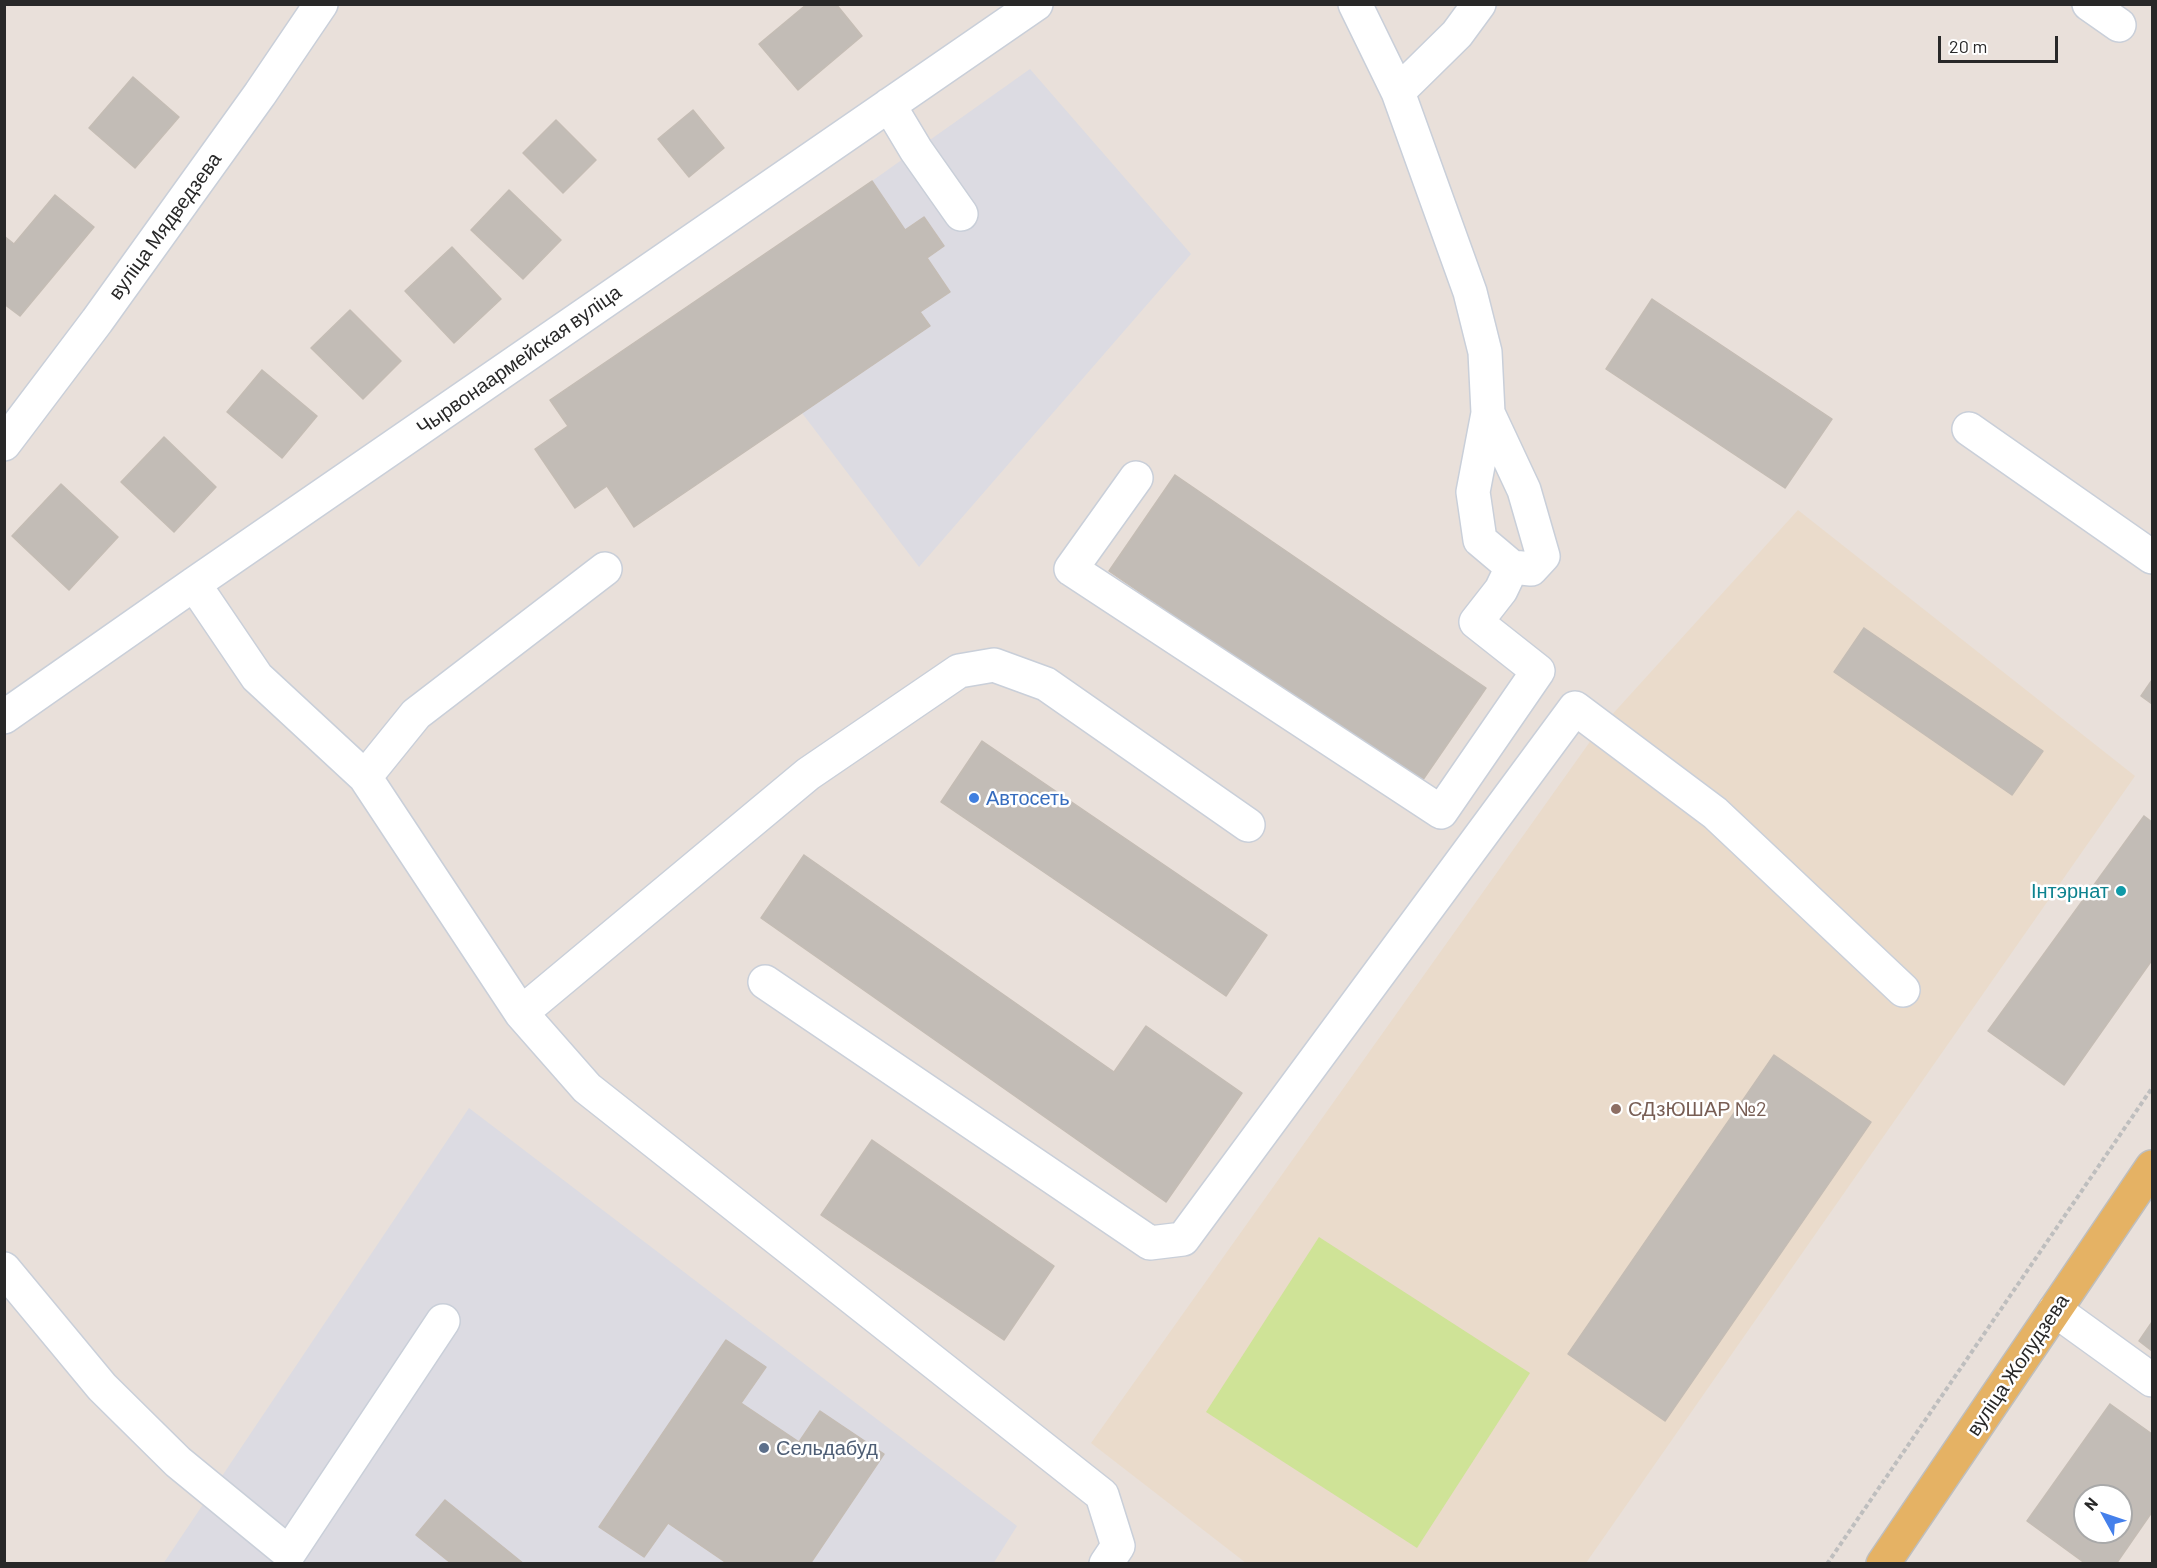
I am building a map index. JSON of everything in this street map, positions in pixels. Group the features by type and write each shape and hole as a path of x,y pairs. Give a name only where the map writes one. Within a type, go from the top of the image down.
{"main road":[{"name":"вуліца Жолудзева","path":"1883,1563 2152,1167"}],"street":[{"name":"вуліца Мядведзева","path":"4,444 261,94 321,4"},
{"name":"Чырвонаармейская вуліца","path":"4,717 1036,4"},
{"path":"1355,4 1398,92 1470,292 1485,352 1488,412 1473,492 1480,540 1512,567 1531,569 1544,556 1524,490 1488,412"},
{"path":"1398,92 1457,34 1479,4"},
{"path":"2089,4 2119,25"},
{"path":"889,105 916,150 961,214"},
{"path":"1969,429 2152,557"},
{"path":"1136,478 1071,569 1441,813 1538,671 1476,622 1501,590 1512,567"},
{"path":"365,777 416,714 605,569"},
{"path":"194,584 257,677 365,777 521,1013 587,1088 1102,1495 1118,1546 1106,1563"},
{"path":"521,1013 808,774 959,671 994,665 1046,684 1248,825"},
{"path":"765,982 1150,1243 1183,1239 1575,708 1715,813 1903,990"},
{"path":"4,1269 102,1388 178,1462 289,1553 443,1321"},
{"path":"2055,1310 2152,1380"}],"path":[{"path":"1827,1563 2152,1088"}],"shaded area":[{"path":"1030,69 1191,254 919,567 802,413 718,286"},
{"name":"СДзЮШАР №2","path":"1798,510 2135,776 1586,1563 1246,1563 1091,1443 1599,729"},
{"path":"469,1108 1017,1526 993,1564 163,1564"}],"green space":[{"path":"1319,1237 1530,1373 1417,1548 1206,1412"}],"building":[{"path":"807,4 836,4 862,36 798,90 759,44"},
{"path":"133,77 179,117 135,168 89,128"},
{"path":"693,110 724,148 689,177 658,139"},
{"path":"556,120 596,160 563,193 523,153"},
{"path":"872,181 905,230 924,217 944,246 927,258 950,292 920,312 930,326 634,527 607,486 575,508 535,449 568,426 550,400"},
{"path":"509,190 561,240 523,279 471,230"},
{"path":"55,195 94,227 20,316 4,304 4,236 14,244"},
{"path":"452,247 501,299 454,343 405,291"},
{"path":"1652,299 1832,419 1785,488 1606,369"},
{"path":"350,310 401,361 363,399 311,348"},
{"path":"262,370 317,416 282,458 227,412"},
{"path":"164,437 216,487 174,532 121,482"},
{"path":"1175,475 1486,688 1420,784 1109,571"},
{"path":"61,484 118,537 69,590 12,536"},
{"path":"1864,628 2043,751 2012,795 1834,672"},
{"path":"2152,680 2152,704 2141,696"},
{"path":"982,741 1267,935 1226,996 941,802"},
{"name":"Інтэрнат","path":"2144,816 2152,822 2152,960 2064,1085 1988,1031"},
{"path":"804,855 1114,1072 1146,1026 1242,1093 1166,1202 761,918"},
{"path":"1774,1055 1871,1122 1665,1421 1568,1354"},
{"path":"872,1140 1054,1266 1004,1340 821,1215"},
{"path":"2152,1322 2152,1351 2139,1341"},
{"name":"Сельдабуд","path":"726,1340 766,1367 741,1403 799,1442 820,1411 884,1454 810,1564 728,1564 668,1523 644,1557 599,1527"},
{"path":"2110,1404 2152,1434 2152,1512 2133,1539 2133,1484 2073,1484 2073,1544 2130,1544 2116,1564 2086,1564 2027,1521"},
{"path":"445,1500 524,1564 452,1564 416,1535"}],"place":[{"name":"Автосеть","path":"974,798"},
{"name":"Інтэрнат","path":"2121,891"},
{"name":"СДзЮШАР №2","path":"1616,1109"},
{"name":"Сельдабуд","path":"764,1448"}]}
